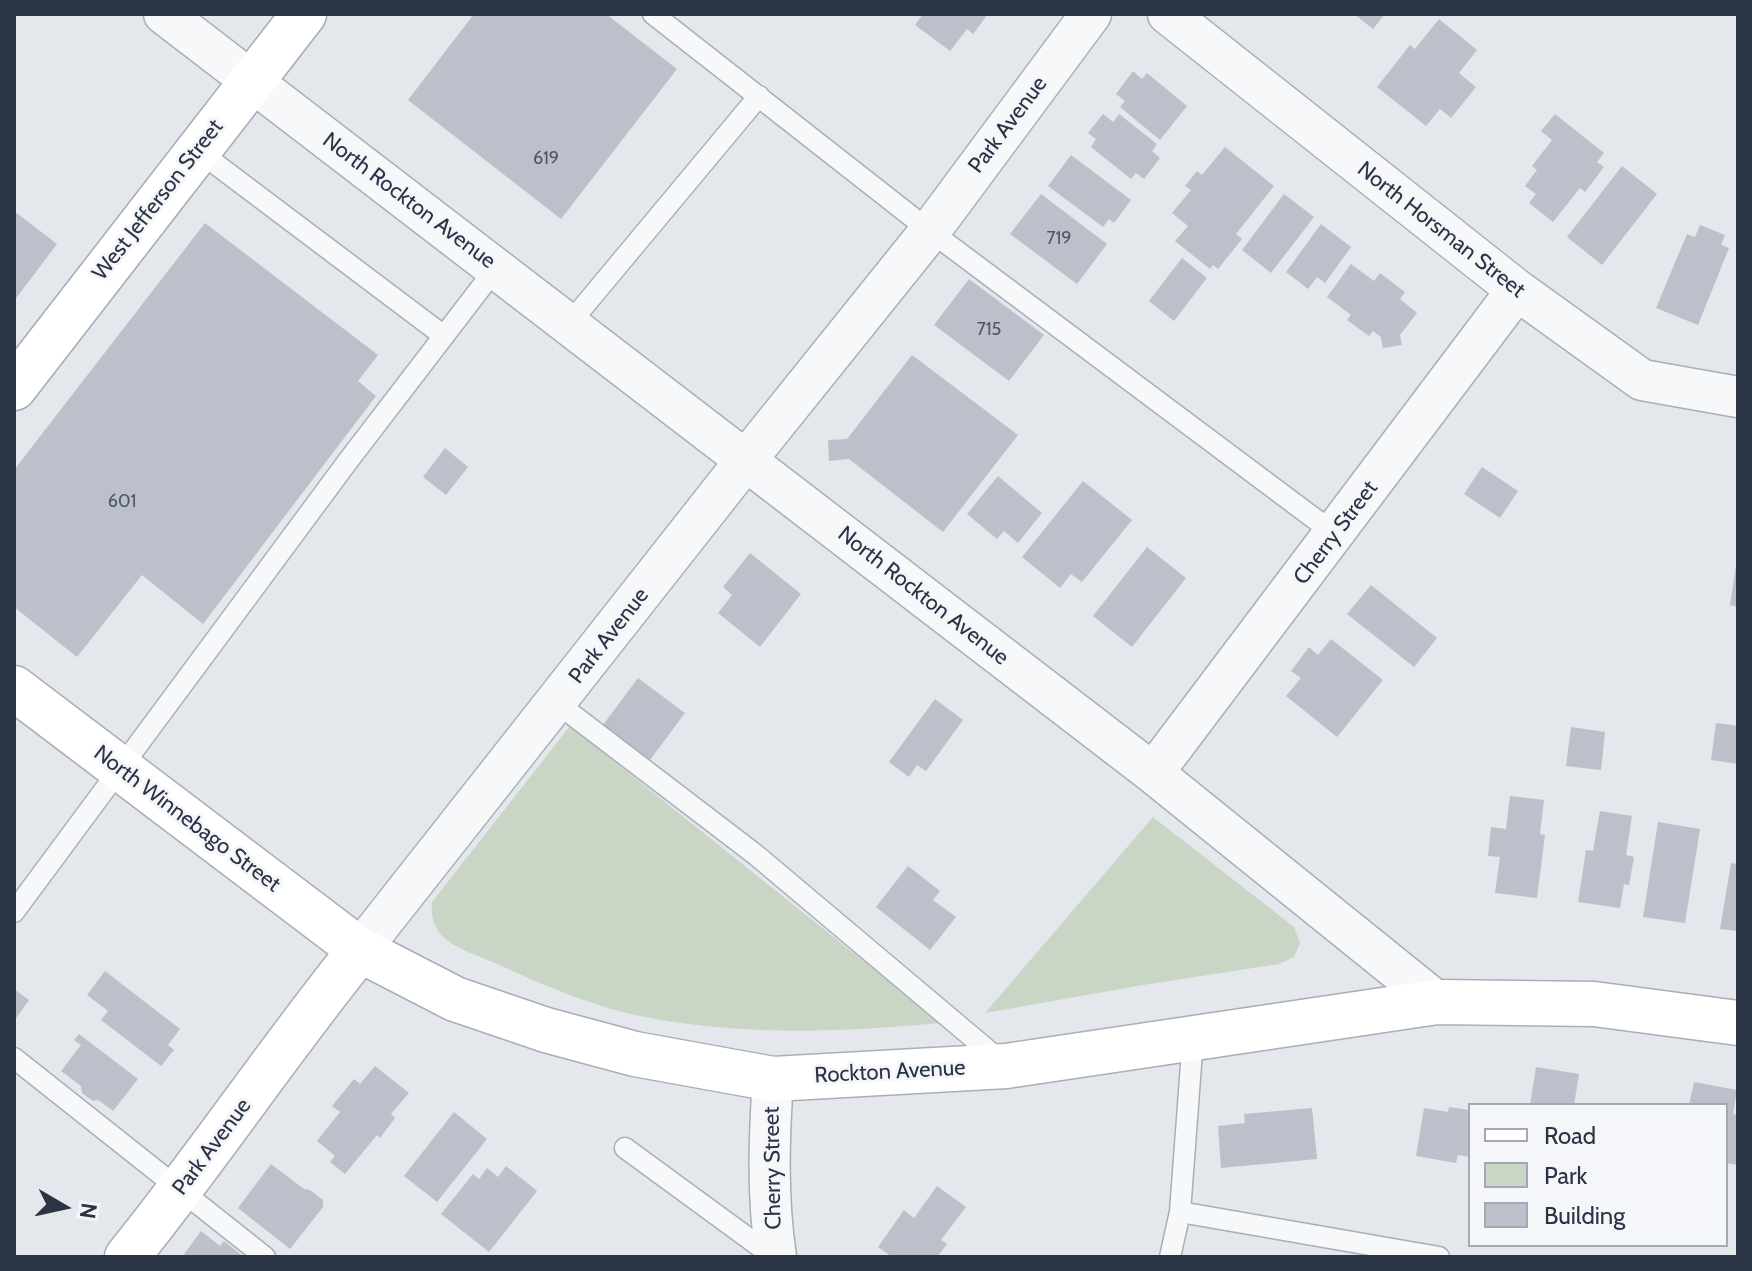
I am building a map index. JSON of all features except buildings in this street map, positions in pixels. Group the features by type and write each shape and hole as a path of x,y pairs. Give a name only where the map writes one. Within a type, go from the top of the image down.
{"main road":[{"name":"West Jefferson Street","path":"14,388 304,14"},
{"name":"North Winnebago Street","path":"14,688 360,950"},
{"name":"Rockton Avenue","path":"360,950 455,999 546,1030 635,1054 773,1079 1006,1066 1437,1002"},
{"name":"Park Avenue","path":"127,1257 360,950"},
{"path":"1437,1002 1594,1004 1738,1023"}],"street":[{"name":"North Rockton Avenue","path":"164,14 1153,773 1437,1002"},
{"name":"Park Avenue","path":"360,950 930,231 1091,14"},
{"name":"North Horsman Street","path":"1168,14 1517,290 1642,380 1738,397"},
{"name":"Cherry Street","path":"1153,773 1517,290"},
{"name":"Cherry Street","path":"773,1079 769,1211 775,1257"}],"lane":[{"path":"653,14 930,231 1335,534"},
{"path":"569,324 759,96"},
{"path":"197,150 444,336"},
{"path":"14,912 496,268"},
{"path":"557,703 756,855 1006,1066"},
{"path":"1170,1257 1180,1212 1193,1038"},
{"path":"14,1058 265,1257"},
{"path":"625,1148 775,1257"},
{"path":"1180,1212 1439,1257"}],"green space":[{"path":"570,726 941,1023 796,1031 723,1028 650,1018 571,995 450,943 436,927 432,902"},
{"path":"1153,817 1294,927 1300,943 1294,957 1279,964 985,1013"}]}
